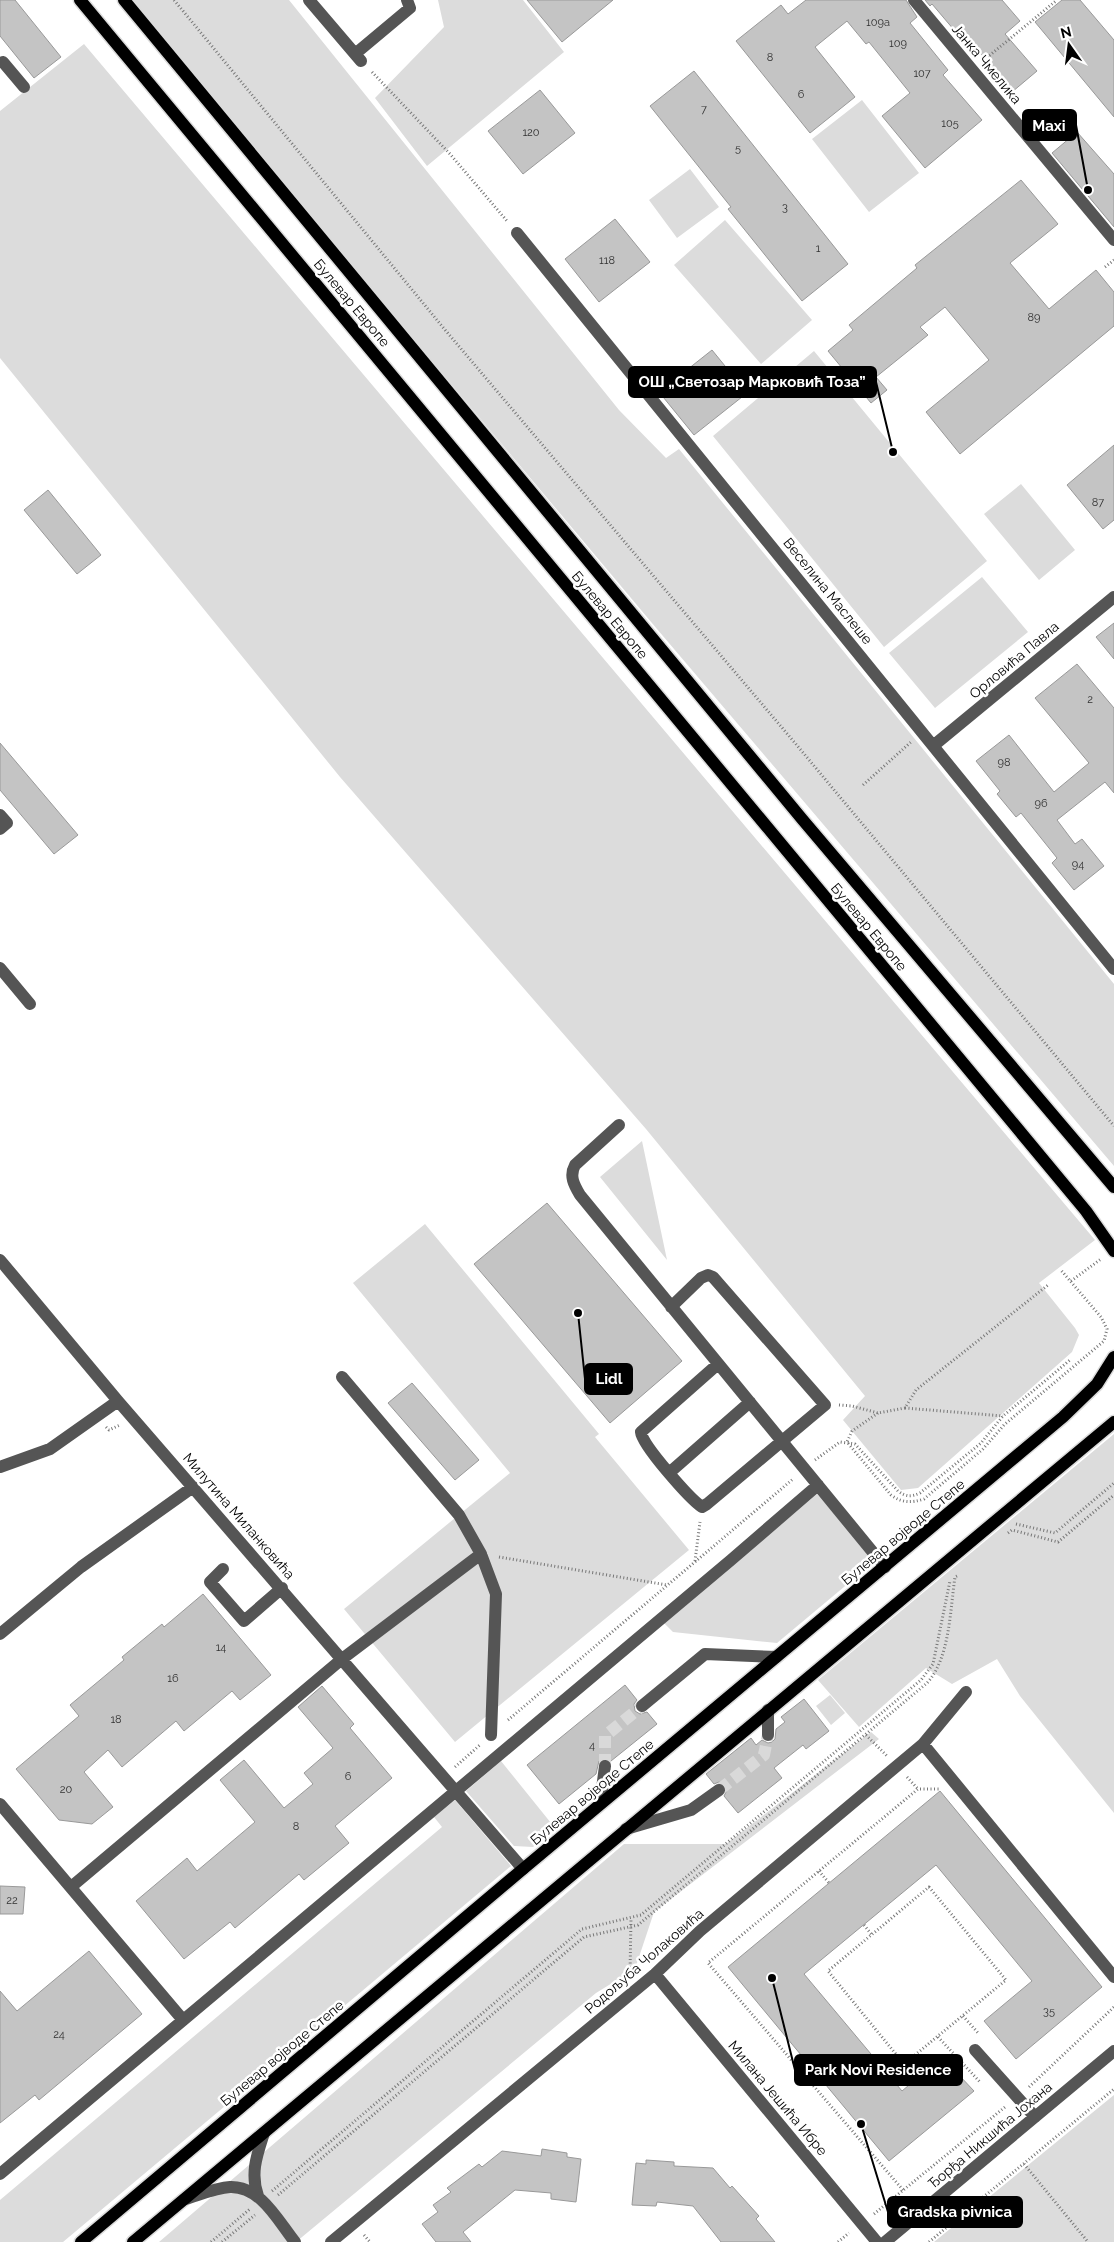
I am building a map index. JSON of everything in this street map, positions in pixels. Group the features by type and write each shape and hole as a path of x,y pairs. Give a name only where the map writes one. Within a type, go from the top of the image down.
{"main road":[{"name":"Булевар Европе","path":"80,0 1086,1211 1114,1250"},
{"name":"Булевар Европе","path":"124,0 802,820 1114,1186"},
{"name":"Булевар војводе Степе","path":"80,2242 1077,1405 1097,1384 1114,1357"},
{"path":"133,2242 1114,1422"}],"street":[{"path":"309,0 358,57 410,8 407,0"},
{"name":"Јанка Чмелика","path":"914,0 1114,240"},
{"path":"1,61 24,87"},
{"name":"Веселина Маслеше","path":"517,233 1114,969"},
{"name":"Орловића Павла","path":"933,746 1114,597"},
{"path":"0,815 7,823 0,829"},
{"path":"0,968 30,1004"},
{"path":"619,1125 575,1165 572,1171 572,1178 580,1195 885,1566"},
{"name":"Милутина Миланковића","path":"0,1260 118,1400 523,1869"},
{"path":"671,1307 701,1278 708,1275 714,1277 825,1405 702,1507 669,1473 644,1442 641,1432 718,1364"},
{"path":"342,1377 459,1515 481,1554 496,1594 491,1735"},
{"path":"0,1467 50,1450 118,1400"},
{"path":"669,1473 750,1402"},
{"path":"0,2174 456,1792 818,1485"},
{"path":"0,1634 81,1567 193,1487"},
{"path":"71,1887 342,1659 481,1554"},
{"path":"223,1569 210,1582 244,1622 282,1588"},
{"path":"642,1706 705,1654 776,1658"},
{"name":"Родољуба Чолаковића","path":"331,2242 655,1974 700,1931 923,1744 966,1692"},
{"path":"768,1710 768,1735"},
{"path":"923,1744 1114,1977"},
{"path":"600,1804 605,1766"},
{"path":"626,1829 691,1810 719,1790"},
{"path":"0,1804 183,2020"},
{"name":"Милана Јешића Ибре","path":"655,1974 877,2242"},
{"path":"975,2050 1035,2117"},
{"name":"Ђорђа Никшића Јохана","path":"884,2242 1114,2051"},
{"path":"264,2133 254,2162 254,2183 262,2201 295,2242"},
{"path":"185,2199 230,2187 246,2190 262,2201"}],"path":[{"path":"174,0 452,338 795,743 1114,1126"},
{"path":"972,69 1057,0"},
{"path":"358,57 450,154 517,233"},
{"path":"1105,268 1114,260"},
{"path":"863,784 922,732"},
{"path":"1071,1281 1114,1250"},
{"path":"847,1442 891,1495 899,1501 912,1503 924,1498 983,1449 1004,1425 1104,1340 1107,1329 1101,1317 1060,1269"},
{"path":"905,1408 916,1390 1048,1285"},
{"path":"444,1777 832,1446 840,1442 855,1444 862,1449 898,1491 904,1496 913,1496 920,1493 981,1443 1003,1416 1070,1360"},
{"path":"825,1405 852,1406 878,1413"},
{"path":"847,1442 852,1431 878,1413 905,1408 1003,1416"},
{"path":"1004,1530 1012,1523 1055,1533 1114,1483"},
{"path":"1006,1535 1012,1530 1058,1542 1114,1495"},
{"path":"695,1561 702,1507"},
{"path":"481,1554 667,1585"},
{"path":"211,2242 584,1937 638,1925 928,1683 940,1665 955,1577 962,1571"},
{"path":"222,2242 262,2201 582,1929 641,1915 928,1673 936,1654 951,1574"},
{"path":"903,2190 708,1963 918,1789"},
{"path":"819,1871 829,1883"},
{"path":"929,1887 1006,1980 938,2037 904,2064 828,1972 929,1887"},
{"path":"628,1996 630,1991 631,1918"},
{"path":"864,1924 872,1935"},
{"path":"874,2214 1017,2097 1114,2007"},
{"path":"938,2037 984,2087"},
{"path":"930,2242 1114,2089"},
{"path":"997,2101 1004,2108"},
{"path":"1024,2164 1088,2242"}],"shaded area":[{"path":"129,0 289,0 619,410 666,458 679,449 1114,984 1114,1166 657,629"},
{"path":"438,0 523,0 564,52 427,166 375,98 444,27"},
{"path":"84,44 1095,1240 1039,1283 1079,1335 1072,1352 918,1488 901,1490 843,1420 865,1396 646,1129 340,777 0,358 0,111"},
{"path":"862,100 919,173 869,212 812,139"},
{"path":"690,169 719,207 677,238 649,200"},
{"path":"725,220 812,320 761,364 674,265"},
{"path":"814,351 987,561 884,647 713,436"},
{"path":"1021,484 1075,550 1039,580 984,514"},
{"path":"982,577 1028,632 935,708 889,653"},
{"path":"642,1141 667,1260 600,1177"},
{"path":"425,1224 599,1434 595,1437 689,1550 455,1742 344,1609 510,1473 353,1283"},
{"path":"1114,1434 1114,1813 1020,1696 997,1659 952,1684 926,1668 859,1727 818,1680"},
{"path":"817,1494 875,1561 777,1643 673,1632 664,1623"},
{"path":"830,1695 845,1713 831,1725 816,1706"},
{"path":"871,1732 879,1739 654,1912 635,1969 596,1993 296,2242 159,2242 624,1844 726,1844"},
{"path":"501,1761 555,1828 533,1847 514,1846 466,1791"},
{"path":"455,1800 511,1866 63,2242 0,2242 0,2200 442,1827 434,1817"},
{"path":"1114,2095 1114,2242 934,2242"}],"building":[{"path":"0,0 15,0 61,57 34,78 0,36"},
{"path":"527,0 613,0 562,42"},
{"path":"806,0 906,0 917,17 910,23 948,70 943,75 982,120 925,168 882,116 910,93 869,42 866,44 847,21 815,47 855,97 810,133 736,41 781,5 788,14"},
{"path":"925,0 1002,0 1020,21 1005,34 1037,71 1012,92 981,54 977,57 932,4 930,6"},
{"path":"1062,0 1080,0 1114,40 1114,117 1035,22"},
{"path":"694,71 848,264 802,301 728,209 731,207 650,106"},
{"path":"540,90 575,133 523,174 488,131"},
{"path":"1077,132 1114,174 1114,227 1052,153"},
{"path":"1021,180 1058,224 1010,263 1049,309 1096,270 1114,292 1114,326 960,454 926,412 989,360 945,307 920,327 928,335 876,377 887,390 871,403 828,351 853,330 849,325 917,268 915,265"},
{"path":"615,219 650,262 599,302 565,259"},
{"path":"712,350 747,393 694,435 659,392"},
{"path":"1114,445 1114,520 1103,529 1067,485"},
{"path":"48,490 101,555 77,574 24,510"},
{"path":"1114,623 1114,659 1096,637"},
{"path":"1077,664 1114,708 1114,793 1105,782 1057,820 1075,844 1082,839 1104,866 1074,890 1052,863 1057,858 1021,813 1016,817 997,794 1000,791 976,761 1009,735 1054,792 1089,763 1035,698"},
{"path":"0,743 78,835 54,854 0,790"},
{"path":"547,1203 682,1361 610,1423 474,1264"},
{"path":"412,1383 479,1460 455,1480 388,1403"},
{"path":"203,1594 271,1675 240,1700 232,1691 184,1731 176,1721 122,1767 108,1750 84,1772 113,1807 92,1824 59,1820 16,1769 79,1716 70,1705 124,1660 122,1657 162,1624 164,1627"},
{"path":"625,1685 637,1700 634,1704 635,1711 640,1714 647,1712 657,1724 611,1761 606,1758 599,1761 596,1774 559,1804 527,1765"},
{"path":"322,1686 354,1724 350,1728 392,1778 335,1826 349,1843 304,1880 299,1874 235,1928 230,1922 184,1959 136,1901 187,1858 197,1871 255,1822 220,1780 244,1760 284,1808 313,1784 304,1773 333,1748 298,1707"},
{"path":"804,1699 829,1731 806,1749 803,1745 774,1768 782,1778 738,1813 724,1796 727,1790 725,1785 719,1782 714,1784 706,1774 751,1738 756,1745 762,1740 768,1743 772,1742 775,1739 776,1729 785,1722 781,1717"},
{"path":"940,1791 1102,1987 1016,2059 984,2021 1032,1981 936,1865 804,1974 902,2091 942,2057 974,2091 889,2161 728,1967"},
{"path":"0,1886 25,1887 23,1914 0,1914"},
{"path":"89,1951 142,2014 39,2100 35,2095 0,2123 0,1991 17,2011"},
{"path":"542,2149 567,2153 567,2157 581,2159 576,2202 551,2199 551,2193 515,2190 463,2232 471,2242 436,2242 422,2224 438,2212 433,2205 451,2192 447,2188 479,2164 482,2167 502,2151 541,2156"},
{"path":"646,2160 674,2162 674,2166 713,2168 730,2188 732,2186 759,2216 756,2219 775,2242 721,2242 693,2206 657,2202 656,2206 632,2205 636,2163 646,2164"}],"tunnel":[{"path":"605,1766 605,1736 642,1706"},
{"path":"719,1790 764,1755 768,1735"}],"place":[{"name":"Maxi","path":"1088,190"},
{"name":"ОШ „Светозар Марковић Тоза”","path":"893,452"},
{"name":"Lidl","path":"578,1313"},
{"name":"Park Novi Residence","path":"772,1978"},
{"name":"Gradska pivnica","path":"861,2124"}]}
